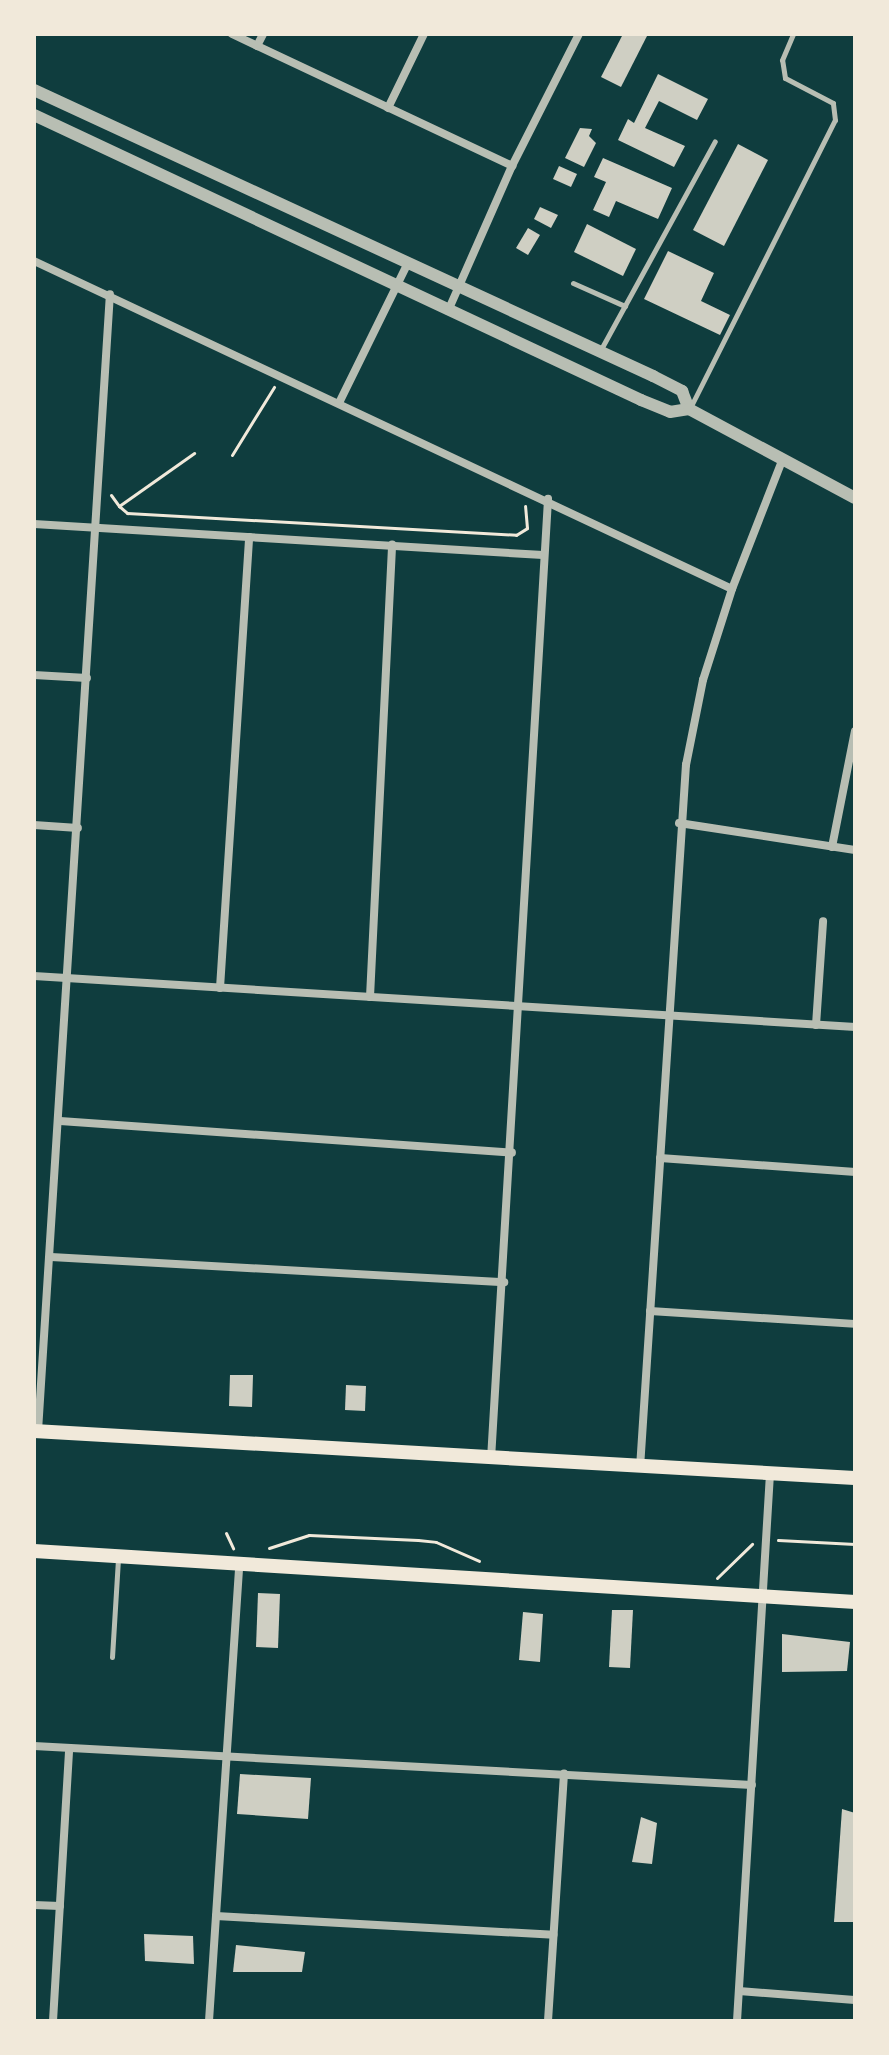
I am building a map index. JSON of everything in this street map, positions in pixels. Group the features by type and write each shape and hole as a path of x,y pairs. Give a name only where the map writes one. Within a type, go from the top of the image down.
{"main road":[{"path":"36,1431 640,1469 855,1478"},
{"path":"34,1551 855,1602"}],"street":[{"path":"232,34 512,166"},
{"path":"257,46 263,34"},
{"path":"388,108 424,34"},
{"path":"448,312 512,166 579,34"},
{"path":"34,90 600,351 682,391 689,409"},
{"path":"34,115 448,312 670,412 689,409 855,498"},
{"path":"34,261 548,499 732,589"},
{"path":"339,403 408,263"},
{"path":"36,1431 60,1121 110,294"},
{"path":"640,1469 679,823 703,680 732,589 782,461"},
{"path":"491,1460 512,1153 517,1006 548,499"},
{"path":"34,524 543,555"},
{"path":"220,988 249,537"},
{"path":"370,997 392,545"},
{"path":"34,675 87,678"},
{"path":"832,847 855,731"},
{"path":"679,823 855,850"},
{"path":"34,825 78,828"},
{"path":"816,1025 823,921"},
{"path":"34,976 855,1027"},
{"path":"60,1121 512,1153"},
{"path":"660,1158 855,1172"},
{"path":"51,1257 504,1282"},
{"path":"650,1311 855,1324"},
{"path":"737,2021 770,1474"},
{"path":"209,2021 239,1565"},
{"path":"34,1746 752,1785"},
{"path":"53,2021 69,1748"},
{"path":"548,2021 564,1774"},
{"path":"34,1905 60,1906"},
{"path":"216,1916 553,1935"},
{"path":"739,1991 855,2000"}],"lane":[{"path":"689,409 835,120 833,103 785,78 782,60 793,34"},
{"path":"600,351 715,141"},
{"path":"573,283 625,306"},
{"path":"112,1657 118,1557"}],"path":[{"path":"232,455 275,387 261,380"},
{"path":"119,506 194,453"},
{"path":"109,493 127,513 516,535 527,528 525,506"},
{"path":"257,1550 309,1535 359,1537 436,1542 483,1563"},
{"path":"702,1580 717,1578 744,1549 766,1540 855,1544"},
{"path":"218,1549 248,1551"}],"building":[{"path":"623,34 648,34 621,87 601,77"},
{"path":"658,74 708,99 697,120 659,101 645,128 685,146 674,167 618,140 628,119 634,123"},
{"path":"580,128 592,129 589,136 596,143 584,167 565,158"},
{"path":"738,144 768,160 724,246 693,230"},
{"path":"603,158 672,188 658,219 616,201 609,217 593,210 606,182 594,177"},
{"path":"559,166 577,174 571,187 553,179"},
{"path":"540,207 558,215 551,228 534,219"},
{"path":"587,224 636,249 623,276 574,252"},
{"path":"528,228 540,235 528,255 516,248"},
{"path":"668,251 714,273 701,301 730,315 720,335 644,299"},
{"path":"230,1375 253,1375 252,1407 229,1406"},
{"path":"346,1385 366,1386 365,1411 345,1410"},
{"path":"258,1593 280,1594 278,1648 256,1647"},
{"path":"612,1610 633,1610 630,1668 609,1667"},
{"path":"523,1612 543,1614 540,1662 519,1660"},
{"path":"782,1634 850,1642 847,1671 782,1672"},
{"path":"240,1774 311,1778 308,1819 237,1814"},
{"path":"842,1809 855,1813 855,1922 834,1922"},
{"path":"641,1817 657,1823 652,1864 632,1862"},
{"path":"144,1934 193,1936 194,1964 145,1961"},
{"path":"236,1945 305,1952 302,1972 233,1972"}]}
